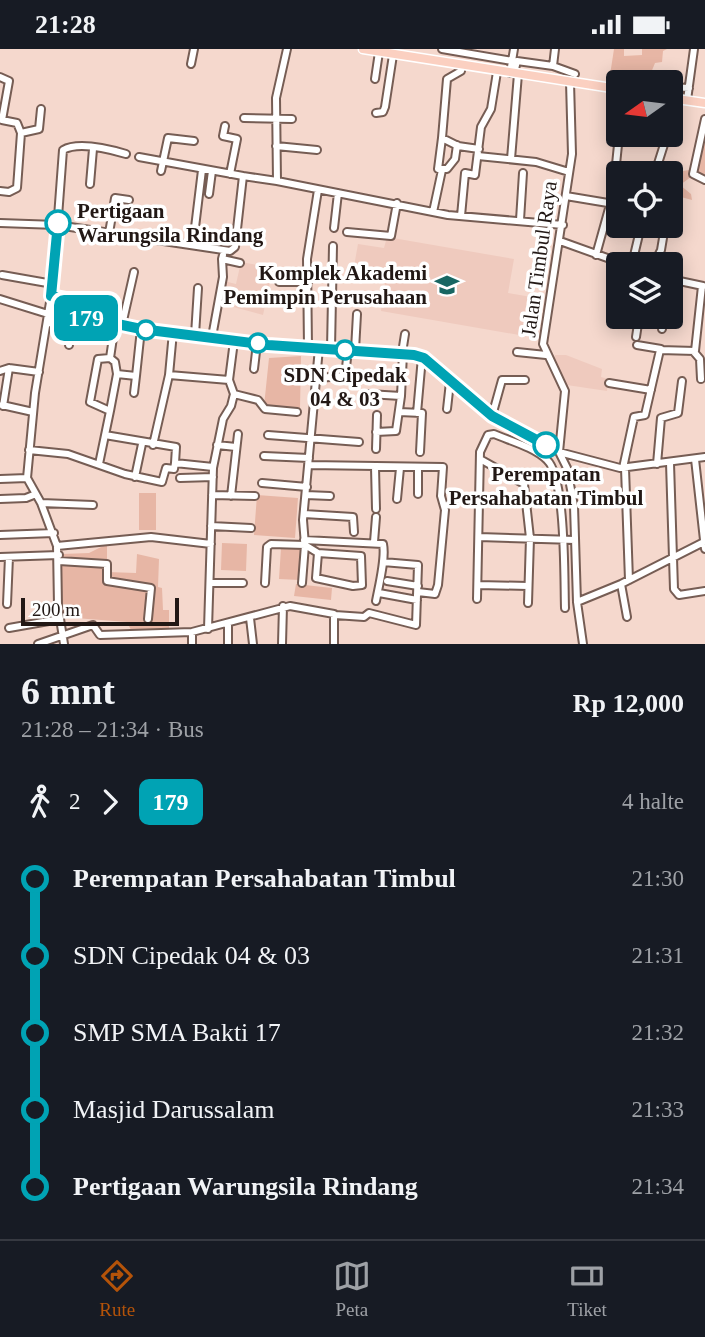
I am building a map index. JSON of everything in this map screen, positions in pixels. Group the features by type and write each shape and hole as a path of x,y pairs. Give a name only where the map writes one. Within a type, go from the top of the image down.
{"main road":[{"path":"367,49 379,52 441,53 462,65 480,62 498,72 514,67 606,86"},
{"path":"683,94 705,103"}],"street":[{"path":"191,64 194,49"},
{"path":"277,181 275,118 287,49"},
{"path":"511,159 514,49"},
{"path":"553,66 555,49"},
{"path":"688,94 694,49"},
{"path":"441,53 452,50 480,62 514,67 553,66 573,78"},
{"path":"375,79 379,52"},
{"path":"376,113 383,112 385,107 400,53"},
{"path":"442,170 438,165 446,80 461,71 462,65"},
{"path":"461,216 465,173 475,175 481,127 491,109 498,72"},
{"path":"0,77 9,81 2,120 17,123 21,133 17,188 9,192 0,191"},
{"name":"Jalan Timbul Raya","path":"573,78 569,107 573,136 569,172 543,344 546,355 563,381 565,391 559,452 570,481 577,602 583,644"},
{"path":"21,133 39,129 41,109"},
{"path":"244,118 292,120"},
{"path":"705,119 693,174 705,180"},
{"path":"225,126 223,136 237,139 230,174"},
{"path":"162,167 168,138 194,141"},
{"path":"442,138 478,153 569,172"},
{"path":"442,170 447,169 454,160 457,145"},
{"path":"276,146 317,150"},
{"path":"64,644 60,619 57,546 41,503 27,478 33,412 53,284 63,150 69,147 104,148 125,154"},
{"path":"90,184 93,149"},
{"path":"139,157 162,167 277,181 433,212 562,225"},
{"path":"192,244 202,170"},
{"path":"433,212 442,170"},
{"path":"209,194 212,171"},
{"path":"520,220 523,173"},
{"path":"0,223 57,225 232,250 235,247 243,176"},
{"path":"308,348 307,259 318,190"},
{"path":"334,228 338,193"},
{"path":"566,197 606,203"},
{"path":"109,233 115,198 130,200"},
{"path":"347,232 391,236 397,203"},
{"path":"596,255 606,212"},
{"path":"560,241 585,248 606,258"},
{"path":"331,349 333,246"},
{"path":"212,337 223,277 224,250"},
{"path":"222,259 240,263"},
{"path":"110,358 134,272"},
{"path":"2,275 53,284"},
{"path":"279,282 308,282"},
{"path":"683,282 703,286 694,352"},
{"path":"195,335 198,288"},
{"path":"51,296 82,302 84,317 141,329 234,341 403,353 422,357 492,416 559,452 624,468 705,457"},
{"path":"0,299 48,314"},
{"path":"316,378 343,377 357,314"},
{"path":"47,323 69,325 69,345"},
{"path":"134,393 141,329"},
{"path":"638,329 636,341 661,349 694,352 699,357 701,379"},
{"path":"153,445 156,422 169,375 173,332"},
{"path":"376,432 396,431 405,334"},
{"path":"208,629 211,526 208,517 217,445 223,419 234,394 229,380 234,341"},
{"path":"254,369 257,343"},
{"path":"302,583 304,514 319,348"},
{"path":"629,580 624,468 634,417 645,415 661,349"},
{"path":"517,352 546,355"},
{"path":"418,413 422,357"},
{"path":"99,464 106,435 117,375 115,362 110,358 98,359 90,402 110,411"},
{"path":"0,371 9,368 39,372"},
{"path":"9,368 1,405 33,412"},
{"path":"117,375 136,376"},
{"path":"169,375 229,380"},
{"path":"492,416 502,380 525,380"},
{"path":"657,464 661,418 678,413 682,381"},
{"path":"447,409 450,382"},
{"path":"609,383 651,390"},
{"path":"234,394 258,400 265,409 297,412"},
{"path":"368,394 401,396"},
{"path":"399,412 422,414 419,452"},
{"path":"376,449 377,415"},
{"path":"477,600 480,456 488,435 494,434 549,461 558,484 565,608"},
{"path":"29,450 68,454 135,477 163,482 166,468 174,468 176,447 142,444 106,435"},
{"path":"231,496 238,435"},
{"path":"268,435 359,442"},
{"path":"135,477 142,444"},
{"path":"217,445 236,447"},
{"path":"264,456 375,469 443,467 441,496 445,510 436,592 433,595 379,593"},
{"path":"480,456 524,484 530,538 528,603"},
{"path":"695,459 705,549"},
{"path":"175,463 213,467"},
{"path":"670,463 675,592 679,595 705,591"},
{"path":"397,499 400,468"},
{"path":"418,468 418,495"},
{"path":"374,542 375,469"},
{"path":"180,478 213,477"},
{"path":"0,479 27,478"},
{"path":"262,483 330,496"},
{"path":"0,499 26,498 36,494"},
{"path":"212,495 255,496"},
{"path":"41,503 93,505"},
{"path":"304,514 353,517 354,532"},
{"path":"211,526 251,528"},
{"path":"0,535 54,533"},
{"path":"57,546 151,537 211,544"},
{"path":"479,537 575,540"},
{"path":"265,583 268,545 374,542 384,545 376,601"},
{"path":"577,602 621,584 704,542"},
{"path":"304,543 318,553 362,556 362,585 353,586 323,580 316,575 318,553"},
{"path":"0,557 59,558 107,564 107,581 151,587 148,619"},
{"path":"7,604 9,557"},
{"path":"38,644 93,625 100,635 192,632 300,605 335,615 377,614 416,625 417,564 383,562"},
{"path":"387,581 418,593"},
{"path":"210,583 243,583"},
{"path":"621,584 627,617"},
{"path":"478,585 528,586"},
{"path":"282,644 284,607"},
{"path":"334,644 335,615"},
{"path":"250,618 253,644"},
{"path":"9,628 60,619"},
{"path":"228,624 228,644"},
{"path":"192,632 192,644"},
{"path":"139,644 140,633"}],"shaded area":[{"path":"614,49 624,49 624,56 642,55 642,49 667,49 663,51 662,62 655,63 652,70 611,70"},
{"path":"701,142 705,143 705,178 695,174 683,183 683,171 695,169"},
{"path":"683,187 691,194 692,200 683,198"},
{"name":"Komplek Akademi Pemimpin Perusahaan","path":"387,237 514,259 508,293 543,299 536,338 381,311 386,277 353,272 358,244 384,248"},
{"path":"241,262 273,268 263,315 226,305 220,300 224,281 236,284"},
{"path":"555,355 566,355 602,369 601,377 608,379 607,391 560,384 554,362"},
{"path":"301,356 300,408 264,406 269,358"},
{"path":"139,493 156,493 156,530 139,530"},
{"path":"257,495 298,498 295,538 254,535"},
{"path":"222,543 247,544 246,571 221,570"},
{"path":"107,544 107,572 136,573 137,554 159,559 158,587 162,588 163,610 169,610 169,630 132,632 127,622 62,617 62,554 89,553"},
{"path":"281,548 302,549 300,580 279,579"},
{"path":"296,584 332,588 331,600 294,596"}],"bus line":[{"name":"179","path":"58,223 51,296 82,302 84,317 141,329 268,345 414,355 424,358 457,389 492,416 546,445"}],"place":[{"name":"Pertigaan Warungsila Rindang","path":"58,223"},
{"name":"Komplek Akademi Pemimpin Perusahaan","path":"447,285"},
{"name":"SDN Cipedak 04 & 03","path":"345,350"},
{"name":"Perempatan Persahabatan Timbul","path":"546,445"}]}
